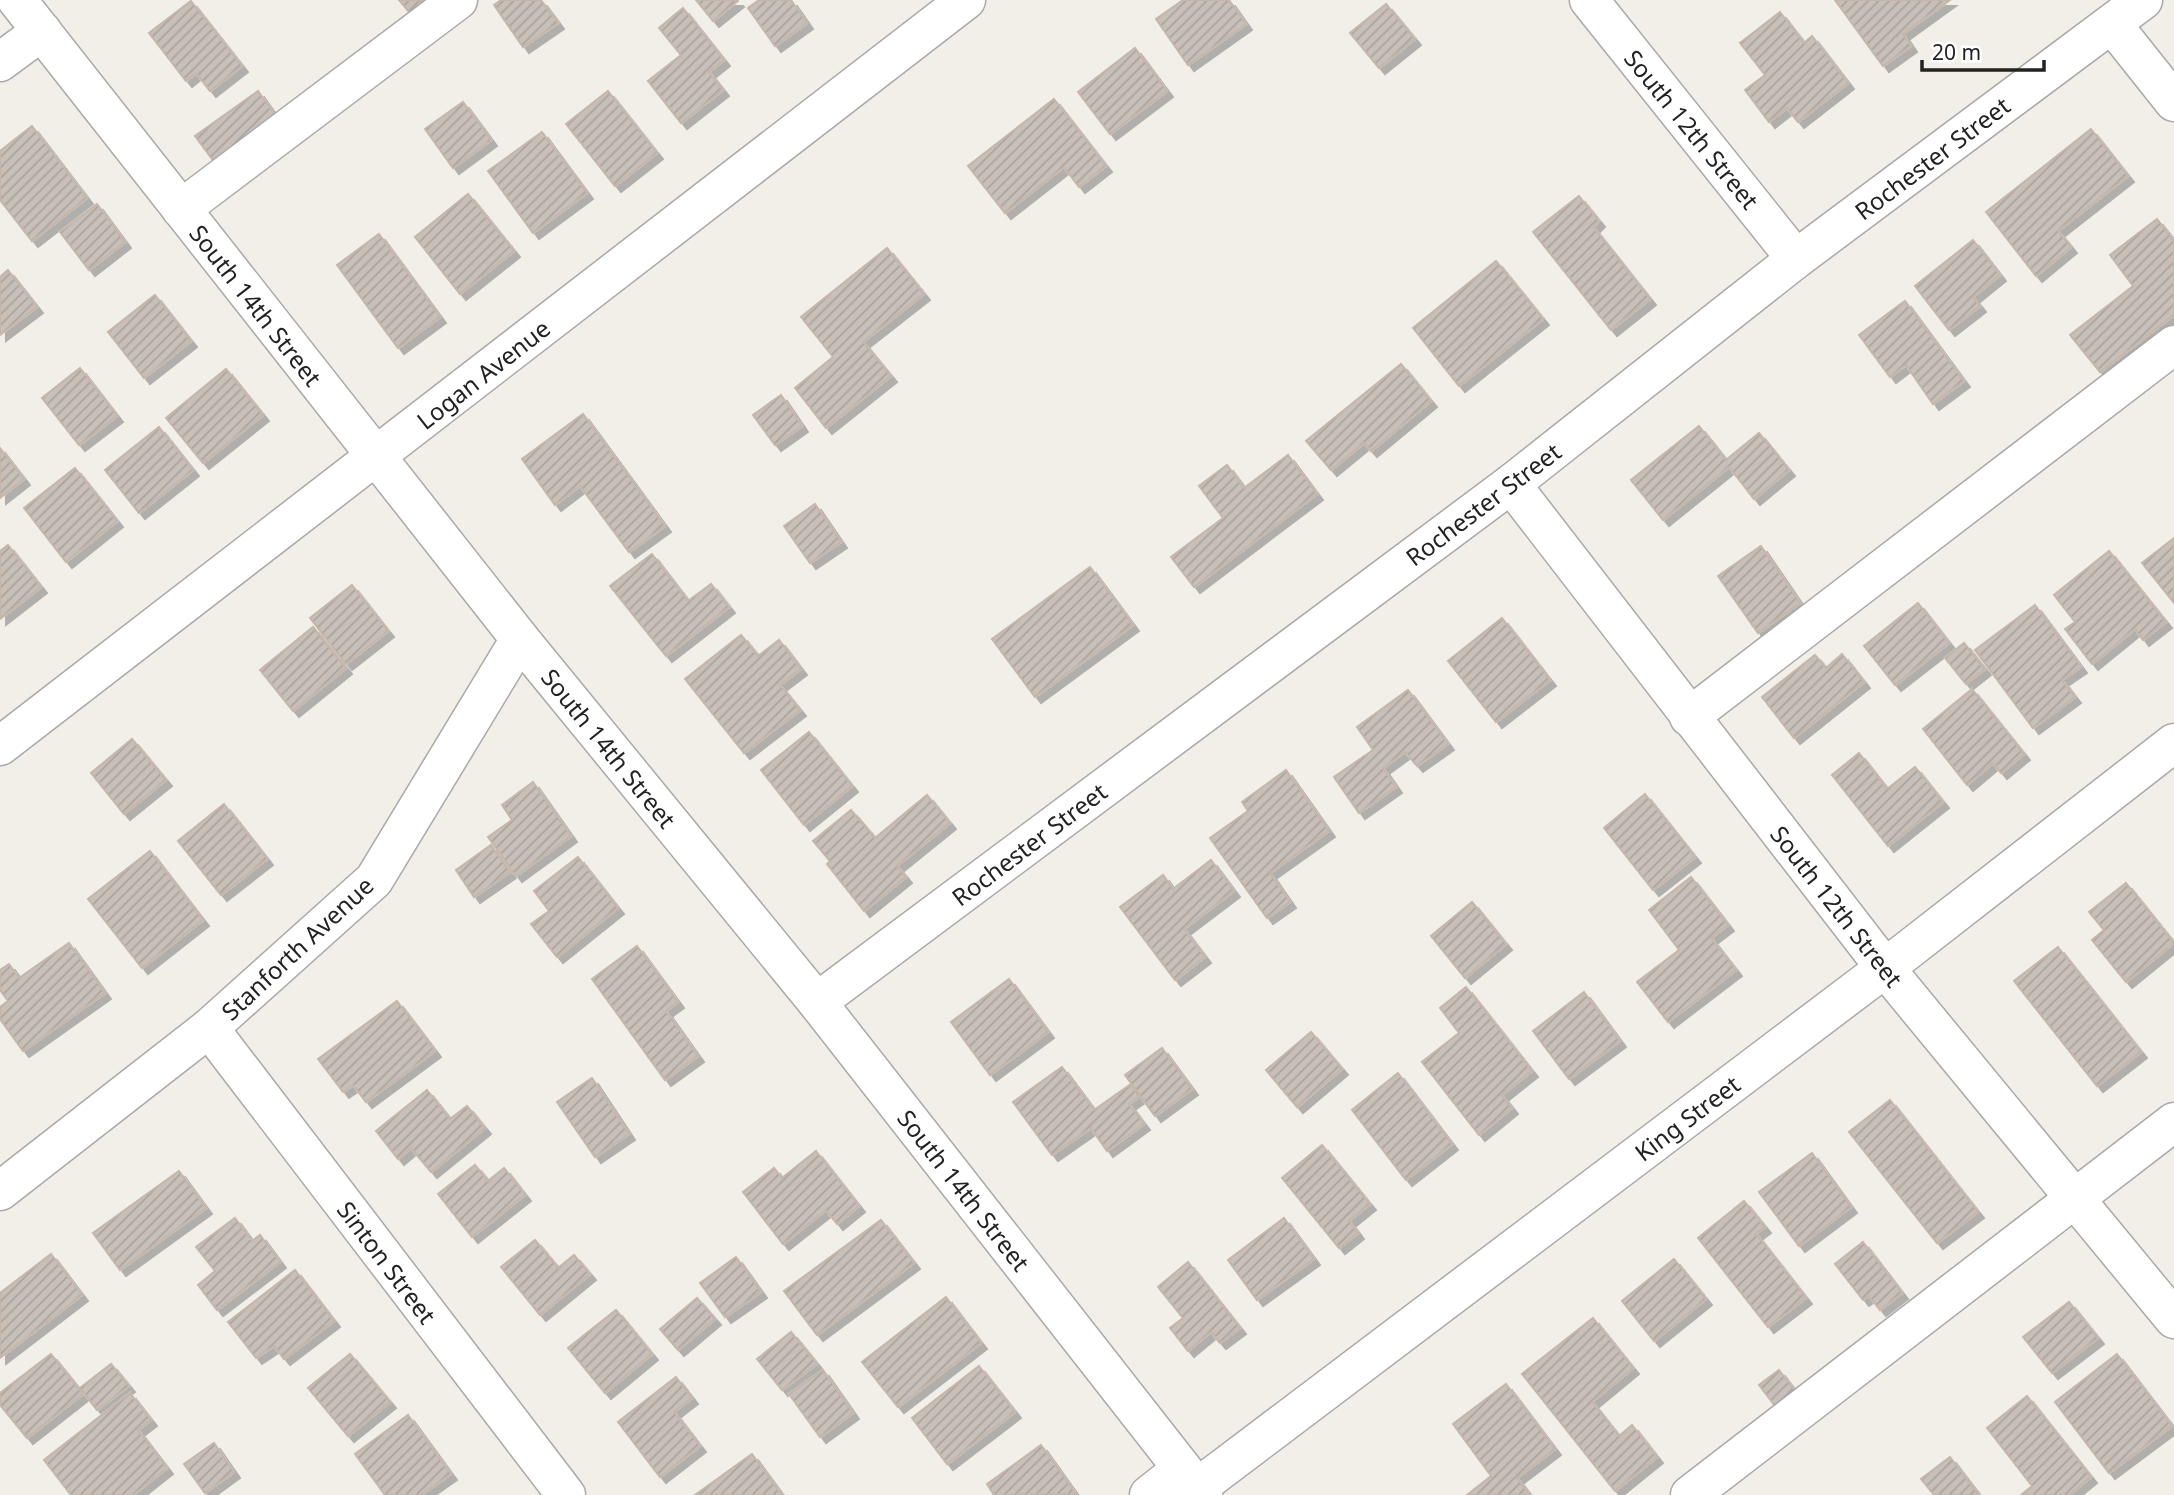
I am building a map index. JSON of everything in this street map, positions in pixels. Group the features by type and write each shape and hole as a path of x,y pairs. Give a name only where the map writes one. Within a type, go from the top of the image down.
{"street":[{"name":"South 14th Street","path":"17,0 520,639 817,1002 1194,1484"},
{"path":"181,209 458,0"},
{"name":"Logan Avenue","path":"0,746 966,0"},
{"name":"South 12th Street","path":"1589,0 1796,259"},
{"name":"Rochester Street","path":"817,1002 1511,484 1796,259 2143,0"},
{"path":"2112,24 2174,102"},
{"path":"0,62 42,31"},
{"path":"1689,717 2174,345"},
{"name":"South 12th Street","path":"1511,484 1885,968 2174,1319"},
{"name":"Stanforth Avenue","path":"0,1191 209,1028 374,880 520,639"},
{"name":"King Street","path":"1149,1495 1194,1484 1885,968 2174,743"},
{"name":"Sinton Street","path":"209,1028 566,1495"},
{"path":"1690,1495 2174,1122"}],"building":[{"path":"399,0 432,0 415,19"},
{"path":"501,0 541,0 558,23 523,47 494,5"},
{"path":"696,0 737,0 738,1 713,21"},
{"path":"759,0 791,0 807,23 775,46 748,8"},
{"path":"1183,0 1229,0 1246,24 1188,65 1156,19"},
{"path":"1835,0 1950,0 1903,34 1911,46 1883,66"},
{"path":"191,1 242,66 210,91 196,73 186,81 149,33"},
{"path":"1386,4 1415,39 1379,68 1350,33"},
{"path":"683,8 724,60 709,72 723,90 681,123 648,81 681,55 659,28"},
{"path":"1780,12 1804,43 1812,36 1848,83 1798,122 1787,108 1769,122 1745,90 1765,75 1740,43"},
{"path":"1135,48 1167,91 1110,134 1078,92"},
{"path":"258,91 280,122 218,167 195,136"},
{"path":"608,91 657,153 615,186 566,124"},
{"path":"1054,99 1106,166 1079,187 1064,167 1005,213 968,166"},
{"path":"463,102 491,140 453,168 425,129"},
{"path":"32,126 87,198 32,241 0,200 0,151"},
{"path":"2091,129 2128,176 2058,231 2071,247 2036,276 1986,212"},
{"path":"542,132 587,193 533,233 488,171"},
{"path":"468,194 514,251 460,294 415,237"},
{"path":"1579,196 1599,221 1593,227 1650,299 1611,330 1533,232"},
{"path":"97,204 125,242 89,270 60,232"},
{"path":"2157,219 2174,241 2174,315 2100,372 2070,335 2133,286 2110,255"},
{"path":"379,234 440,317 398,348 337,265"},
{"path":"1973,240 2000,275 1973,297 1980,306 1949,330 1915,286"},
{"path":"887,248 924,294 863,342 891,376 826,428 795,388 833,357 801,317"},
{"path":"1496,261 1543,319 1459,386 1413,328"},
{"path":"8,270 37,307 0,335 0,277"},
{"path":"155,295 191,341 144,378 108,332"},
{"path":"1905,301 1964,381 1933,404 1906,365 1890,377 1859,335"},
{"path":"1401,364 1431,401 1371,451 1364,443 1331,470 1306,441"},
{"path":"80,368 117,416 79,445 42,398"},
{"path":"226,369 263,415 203,463 166,418"},
{"path":"781,395 802,426 775,445 753,415"},
{"path":"583,414 665,526 629,552 580,486 555,505 522,459"},
{"path":"1699,426 1726,460 1759,433 1789,470 1754,499 1729,467 1663,520 1631,480"},
{"path":"159,427 193,470 139,513 105,470"},
{"path":"0,448 24,479 0,498"},
{"path":"1288,455 1317,494 1194,587 1171,557 1223,518 1199,486 1227,465 1244,488"},
{"path":"75,468 117,521 66,562 24,508"},
{"path":"815,504 841,542 810,563 784,526"},
{"path":"2174,538 2174,603 2142,563"},
{"path":"8,545 41,587 0,619 0,551"},
{"path":"1761,546 1800,603 1758,633 1718,576"},
{"path":"2109,551 2166,622 2143,640 2135,629 2092,664 2065,629 2075,622 2054,595"},
{"path":"652,554 688,601 711,584 729,607 666,656 610,586"},
{"path":"1090,567 1133,625 1035,697 992,639"},
{"path":"352,585 388,631 346,664 310,618"},
{"path":"1918,603 1949,643 1895,685 1864,646"},
{"path":"2035,605 2081,667 2062,680 2075,697 2033,728 1975,650"},
{"path":"1502,618 1550,680 1496,722 1448,661"},
{"path":"313,627 346,668 293,711 260,670"},
{"path":"741,635 758,656 779,640 801,669 780,685 800,710 744,753 685,679"},
{"path":"1964,643 1985,669 1966,684 1945,658"},
{"path":"1842,654 1864,682 1794,738 1762,697 1815,655 1826,668"},
{"path":"1972,689 2024,754 2001,773 1993,763 1967,785 1923,729"},
{"path":"1408,690 1448,744 1417,766 1405,752 1383,768 1396,787 1359,813 1334,777 1373,750 1357,727"},
{"path":"809,732 852,786 804,825 761,770"},
{"path":"132,739 166,780 124,814 91,773"},
{"path":"1859,753 1887,789 1915,767 1943,802 1888,846 1832,775"},
{"path":"1286,770 1329,831 1270,873 1290,902 1267,918 1210,838 1248,811 1242,802"},
{"path":"533,782 571,836 516,876 488,837 512,820 502,805"},
{"path":"1645,794 1695,857 1653,890 1604,828"},
{"path":"927,795 950,823 897,866 906,877 864,911 827,864 830,861 813,841 851,810 875,838"},
{"path":"224,804 267,859 221,895 178,841"},
{"path":"491,845 510,872 474,897 456,870"},
{"path":"150,851 203,920 142,968 88,899"},
{"path":"578,857 618,908 557,957 531,924 549,911 534,891"},
{"path":"1211,860 1234,891 1184,929 1205,957 1175,980 1120,907 1163,875 1173,889"},
{"path":"1691,877 1728,925 1711,938 1736,970 1668,1022 1637,982 1679,950 1649,910"},
{"path":"2126,883 2174,943 2126,982 2092,940 2104,930 2089,912"},
{"path":"1472,902 1506,944 1465,978 1431,936"},
{"path":"69,943 105,993 23,1051 0,1019 0,1007 8,1001 0,990 0,970 9,964 19,978"},
{"path":"637,946 678,1002 666,1011 698,1056 665,1080 592,979"},
{"path":"2058,947 2141,1052 2097,1086 2014,981"},
{"path":"1009,979 1048,1032 990,1075 951,1022"},
{"path":"1466,987 1532,1071 1502,1095 1512,1108 1479,1135 1422,1062 1459,1033 1440,1008"},
{"path":"1584,992 1620,1041 1569,1079 1533,1031"},
{"path":"397,1001 435,1051 366,1102 353,1085 343,1092 318,1059"},
{"path":"1311,1032 1342,1069 1297,1107 1266,1070"},
{"path":"1162,1048 1192,1089 1155,1116 1125,1075"},
{"path":"1062,1067 1094,1110 1131,1084 1139,1097 1129,1104 1144,1124 1107,1151 1091,1128 1052,1155 1013,1102"},
{"path":"1398,1073 1452,1144 1406,1180 1352,1110"},
{"path":"592,1078 629,1134 595,1157 557,1102"},
{"path":"427,1090 450,1119 467,1106 485,1128 431,1172 411,1148 398,1159 376,1131"},
{"path":"1890,1100 1978,1212 1937,1243 1849,1132"},
{"path":"1322,1145 1370,1204 1349,1221 1358,1233 1339,1248 1282,1178"},
{"path":"816,1151 859,1206 837,1224 826,1210 783,1244 743,1192 774,1168 782,1178"},
{"path":"1812,1153 1851,1207 1799,1246 1759,1192"},
{"path":"475,1165 488,1181 504,1168 525,1195 472,1237 438,1194"},
{"path":"179,1171 206,1208 120,1270 93,1233"},
{"path":"1744,1201 1765,1227 1756,1234 1806,1298 1768,1327 1698,1238"},
{"path":"235,1218 252,1241 260,1235 280,1262 217,1310 198,1285 215,1271 196,1247"},
{"path":"1284,1218 1314,1259 1257,1300 1228,1260"},
{"path":"881,1220 914,1263 817,1335 784,1291"},
{"path":"535,1240 558,1268 574,1255 590,1274 540,1315 501,1267"},
{"path":"1863,1242 1902,1293 1880,1310 1869,1296 1863,1300 1835,1264"},
{"path":"51,1254 82,1295 0,1358 0,1293"},
{"path":"736,1257 761,1292 725,1317 700,1283"},
{"path":"1674,1259 1706,1299 1654,1341 1622,1301"},
{"path":"1188,1262 1240,1328 1220,1343 1211,1332 1188,1351 1170,1328 1183,1318 1158,1287"},
{"path":"295,1270 334,1321 284,1359 274,1346 256,1358 228,1322"},
{"path":"946,1297 981,1343 898,1407 862,1362"},
{"path":"697,1298 715,1319 678,1350 660,1329"},
{"path":"2069,1302 2098,1338 2052,1373 2023,1337"},
{"path":"616,1310 652,1354 605,1393 568,1348"},
{"path":"1593,1318 1633,1368 1592,1402 1619,1436 1632,1425 1657,1457 1615,1491 1522,1374"},
{"path":"791,1332 817,1364 782,1390 757,1359"},
{"path":"51,1354 83,1394 27,1438 0,1405 0,1393"},
{"path":"350,1354 390,1402 348,1436 308,1388"},
{"path":"2117,1354 2172,1426 2109,1473 2055,1402"},
{"path":"111,1364 129,1386 97,1410 80,1388"},
{"path":"979,1366 1015,1412 947,1464 912,1418"},
{"path":"823,1370 853,1413 820,1437 789,1394"},
{"path":"1779,1370 1801,1399 1781,1414 1759,1385"},
{"path":"676,1377 692,1398 674,1412 700,1446 660,1477 618,1422"},
{"path":"1506,1384 1555,1449 1517,1478 1530,1495 1467,1495 1491,1476 1453,1424"},
{"path":"130,1393 151,1420 138,1430 167,1468 133,1495 71,1495 44,1460"},
{"path":"2027,1396 2091,1477 2069,1495 2021,1495 2032,1486 1987,1428"},
{"path":"408,1415 451,1474 421,1495 385,1495 355,1454"},
{"path":"214,1443 234,1472 205,1493 184,1464"},
{"path":"1041,1445 1076,1494 994,1495 987,1484"},
{"path":"752,1454 782,1495 695,1495"},
{"path":"1950,1457 1979,1495 1934,1495 1921,1479"}]}
